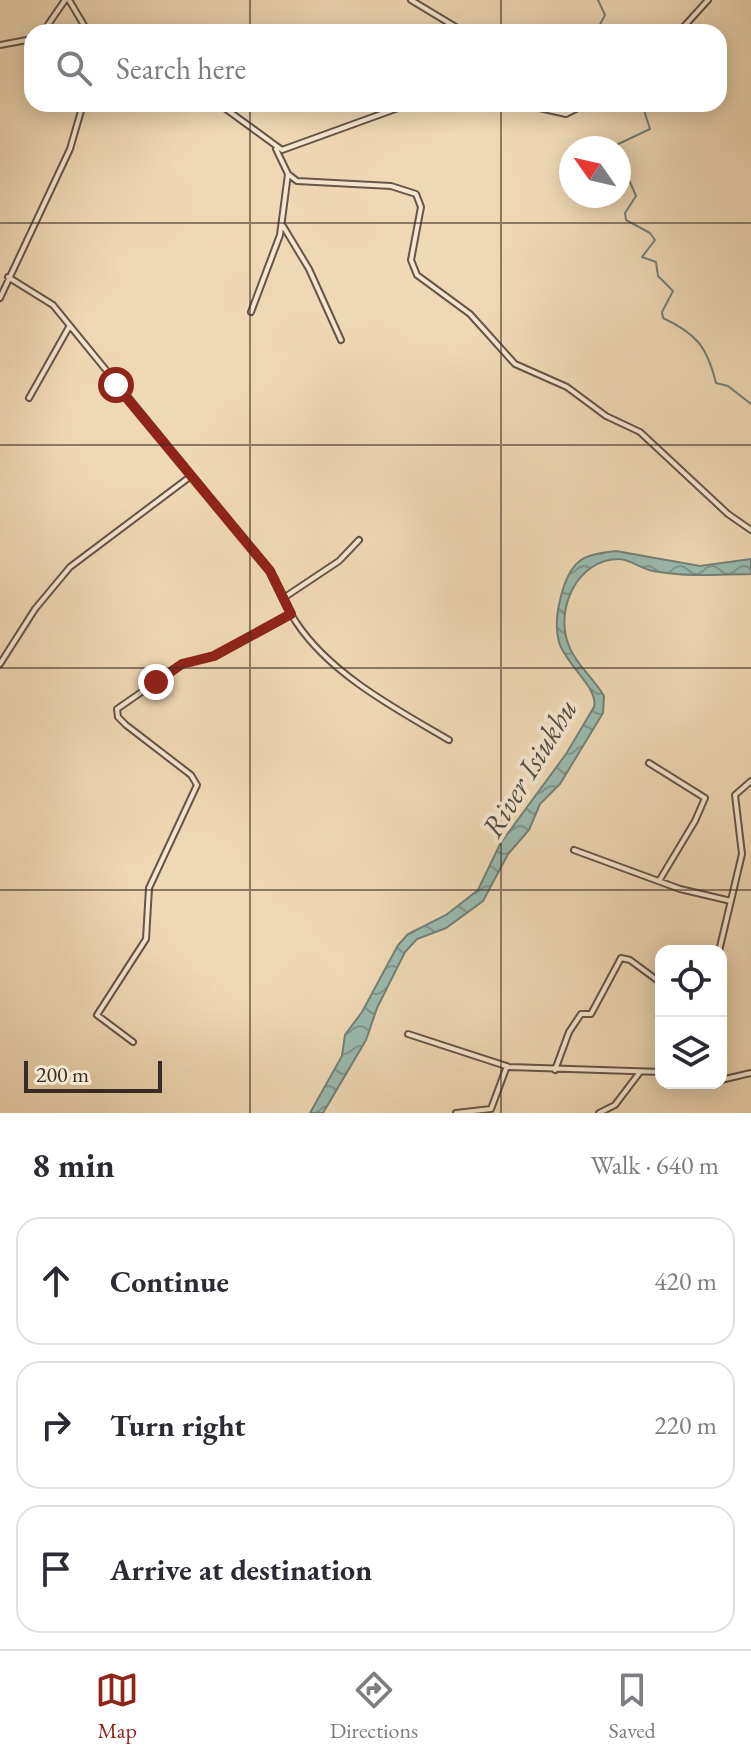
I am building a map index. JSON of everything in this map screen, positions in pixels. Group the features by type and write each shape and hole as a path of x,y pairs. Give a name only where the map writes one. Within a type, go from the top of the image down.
{"street":[{"path":"49,24 67,0 84,24"},
{"path":"411,0 451,24"},
{"path":"686,24 708,0"},
{"path":"0,45 24,40"},
{"path":"0,298 70,149 81,112"},
{"path":"229,112 276,149 288,174 297,181 391,186 416,194 421,207 411,260 417,275 470,314 515,364 567,387 606,416 640,432 728,514 751,530"},
{"path":"276,149 285,150 387,112"},
{"path":"251,312 283,226 288,174"},
{"path":"283,226 309,269 341,340"},
{"path":"8,277 48,299 270,571 291,614 333,662 449,740"},
{"path":"29,398 69,327"},
{"path":"0,664 35,609 70,567 191,476"},
{"path":"285,597 339,561 359,540"},
{"path":"133,1042 97,1015 146,939 149,888 197,785 191,775 126,725 118,717 117,709 182,664 214,656 291,614"},
{"path":"649,763 705,798 695,821 659,881"},
{"path":"720,945 742,854 735,799 740,788 751,781"},
{"path":"574,850 659,881 731,901"},
{"path":"555,1070 572,1025 581,1014 591,1014 621,958 630,960 655,979"},
{"path":"408,1034 507,1066 655,1072"},
{"path":"456,1113 491,1109 498,1080 507,1066"},
{"path":"599,1113 615,1105 625,1088 636,1082 640,1072"},
{"path":"727,1079 751,1073"}],"water":[{"path":"616,551 700,566 751,559 751,574 665,573 619,559 604,561 581,577 567,603 565,632 572,653 604,696 603,713 560,784 540,804 529,830 508,854 483,901 446,928 417,939 405,952 377,1008 366,1040 323,1113 310,1113 342,1056 345,1035 362,1012 398,945 408,934 446,915 478,890 500,844 566,754 594,707 587,684 562,650 557,614 564,586 577,563 589,556"}],"waterway":[{"path":"598,0 605,15 600,24"},
{"path":"631,138 650,129 645,112"},
{"path":"631,184 636,196 631,204"},
{"path":"628,208 626,220 650,233 655,240 642,257 656,262 658,276 673,291 662,312 663,318 699,343 709,360 716,383 728,386 751,404"}],"route":[{"path":"116,385 270,571 281,588 291,614 214,656 182,664 156,682"}],"water label":[{"name":"River Isiukhu","path":"529,768"}]}
